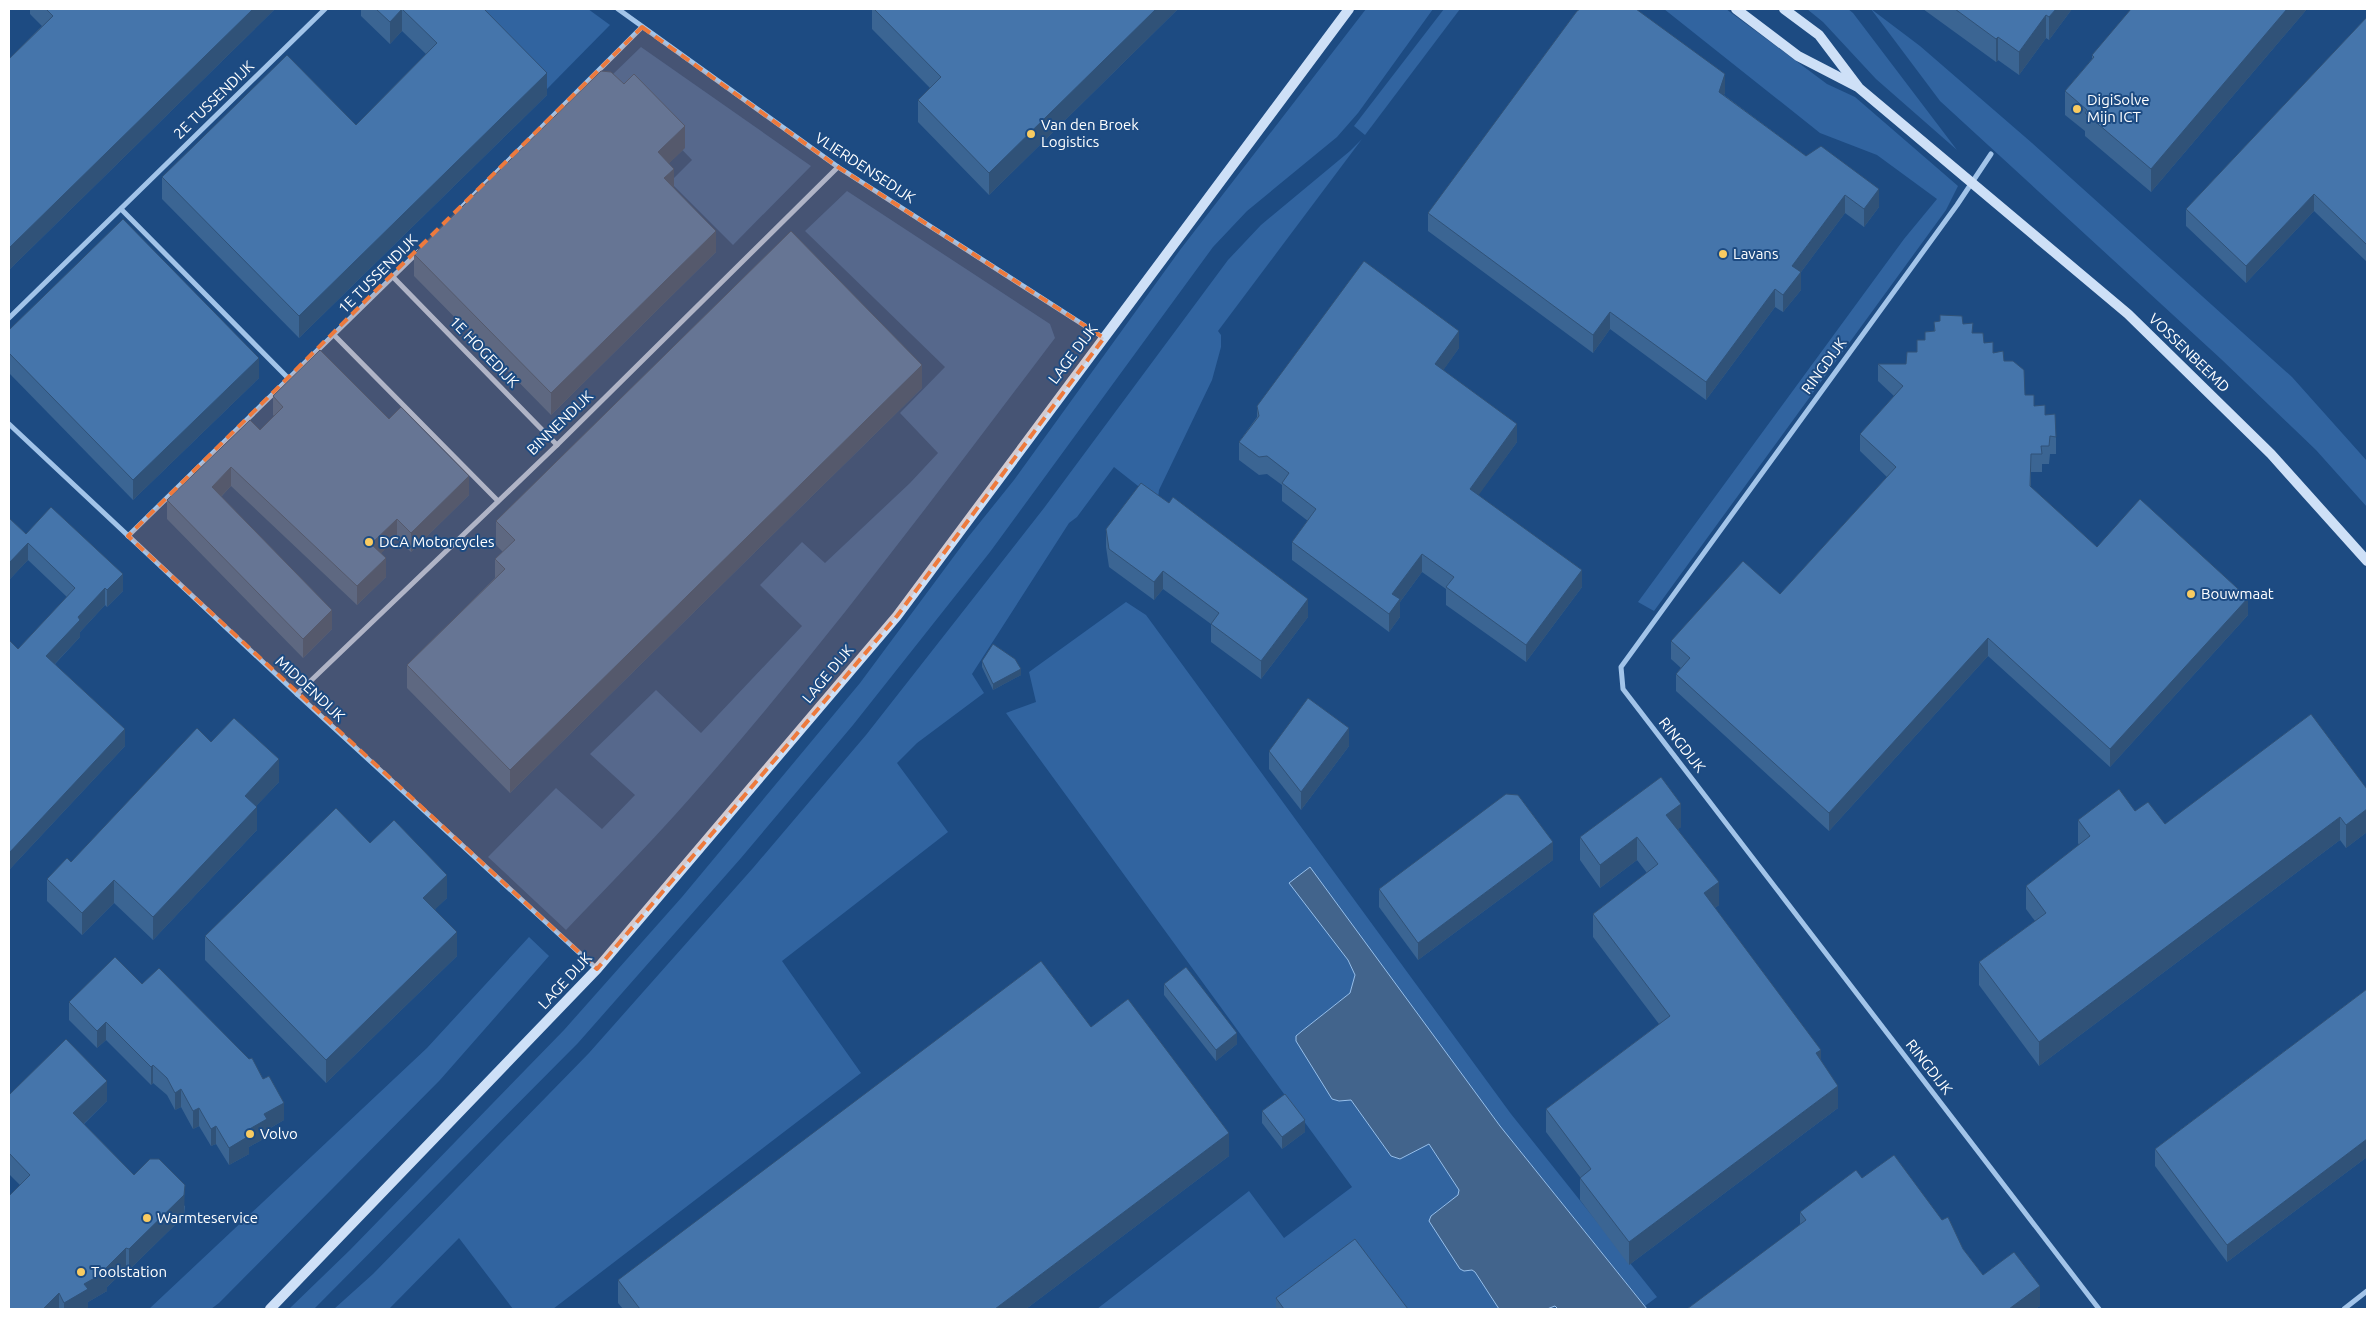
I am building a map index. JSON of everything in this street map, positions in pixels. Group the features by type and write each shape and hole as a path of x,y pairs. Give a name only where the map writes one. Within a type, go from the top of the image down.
{"main road":[{"name":"LAGE DIJK","path":"270,1309 598,969 898,616 1349,9"},
{"name":"VOSSENBEEMD","path":"1736,9 1798,56 1859,88 2128,314 2271,454 2367,561"},
{"name":"VOSSENBEEMD","path":"1784,9 1819,35 1859,88"}],"street":[{"name":"2E TUSSENDIJK","path":"9,318 324,9"},
{"name":"VLIERDENSEDIJK","path":"618,9 838,167 1104,338"},
{"path":"455,215 642,27"},
{"path":"1973,182 1991,154"},
{"name":"BINNENDIJK","path":"297,694 498,501 838,167"},
{"name":"RINGDIJK","path":"1973,182 1622,668 1623,689 2099,1309"},
{"path":"121,208 289,379"},
{"name":"1E TUSSENDIJK","path":"128,536 420,250"},
{"name":"1E HOGEDIJK","path":"393,277 556,444"},
{"path":"334,335 498,501"},
{"name":"MIDDENDIJK","path":"9,424 297,694 598,969"},
{"path":"2344,1309 2367,1292"}],"highlighted area":[{"path":"642,27 838,167 1104,338 897,616 597,969 128,536"}],"shaded area":[{"path":"464,9 588,9 610,25 545,91"},
{"path":"1366,9 1433,9 1358,113 1337,137 1247,211 1213,247 990,552 853,725 741,858 578,1043 314,1309 289,1309 350,1250 564,1030 682,897 860,683 969,536 1014,480 1180,250"},
{"path":"1444,9 1460,9 1365,135 1354,126"},
{"path":"1664,9 1726,9 1827,84 1855,97 1958,186 1946,210 1654,611 1638,602 1904,239 1937,199 1877,155 1820,133"},
{"path":"1807,9 1848,9 1853,13 1957,150 1876,79 1823,22"},
{"path":"1871,9 1920,46 2032,143 2292,377 2367,461 2367,507 2316,450 2221,359 1940,101"},
{"path":"641,47 811,166 733,245 670,182 692,160 611,76"},
{"path":"1362,139 1218,331 1221,335 1221,347 1212,380 1159,490 1158,498 1152,497 1114,467 1077,517 1069,523 972,674 984,693 917,743 897,763 948,832 782,961 861,1073 553,1309 513,1309 459,1238 389,1309 334,1309 373,1274 589,1053 753,868 866,735 1044,508 1228,260 1261,225"},
{"path":"847,191 1050,324 1055,338 927,507 796,673 688,800 566,930 488,857 556,788 602,829 635,795 590,754 656,690 701,733 802,626 760,585 802,542 825,563 910,483 938,453 900,413 945,367 805,231"},
{"path":"1126,602 1146,615 1511,1114 1657,1297 1645,1306 1500,1126 1400,991 1290,883 1348,960 1355,975 1350,993 1296,1036 1332,1099 1339,1101 1351,1100 1391,1156 1400,1159 1429,1144 1459,1190 1458,1195 1431,1216 1464,1271 1472,1270 1475,1272 1499,1309 1097,1309 1249,1191 1284,1238 1352,1187 1006,713 1036,702 1029,672"},
{"path":"1310,867 1500,1126 1647,1309 1558,1309 1555,1306 1547,1309 1499,1309 1475,1272 1460,1269 1429,1221 1431,1216 1458,1195 1459,1190 1429,1144 1400,1159 1391,1156 1351,1100 1339,1101 1332,1099 1296,1041 1296,1036 1350,993 1355,975 1348,960 1289,883"},
{"path":"529,937 549,956 440,1080 219,1303 211,1309 149,1309 427,1048"}],"building":[{"path":"46,9 253,9 9,248 9,59 53,16"},
{"path":"376,9 402,9 390,22"},
{"path":"402,9 484,9 547,73 299,316 162,177 287,55 356,125 437,43"},
{"path":"874,9 1156,9 989,173 918,100 941,77"},
{"path":"1580,9 1636,9 1725,74 1719,92 1806,156 1821,146 1879,189 1864,209 1845,195 1792,266 1801,272 1783,295 1775,289 1706,382 1610,312 1593,335 1428,213"},
{"path":"1955,9 2056,9 2049,17 2046,15 2019,52 1998,37 1996,39"},
{"path":"2131,9 2287,9 2151,169 2085,113 2087,110 2065,91 2094,57 2092,55"},
{"path":"2367,17 2367,245 2314,194 2246,266 2186,209"},
{"path":"601,71 611,72 624,84 634,74 685,126 658,152 674,169 664,178 716,231 551,393 414,254"},
{"path":"123,219 259,358 133,480 9,353 9,330"},
{"path":"791,231 922,365 510,770 407,665 505,569 495,559 515,540 496,521"},
{"path":"1364,261 1459,331 1435,364 1517,424 1470,489 1582,570 1526,645 1446,587 1454,577 1422,554 1392,594 1400,599 1389,614 1292,542 1316,509 1282,483 1289,473 1267,456 1259,457 1239,442 1259,416 1257,406"},
{"path":"1940,315 1962,316 1963,324 1973,323 1972,333 1983,333 1984,343 1993,342 1993,353 2003,351 2004,361 2013,361 2024,370 2025,395 2034,395 2034,406 2045,405 2045,415 2055,414 2056,437 2050,436 2049,446 2041,446 2042,454 2031,454 2030,486 2097,547 2140,499 2248,598 2110,749 1988,638 1829,813 1676,674 1690,658 1671,641 1743,561 1780,594 1896,467 1860,434 1903,386 1878,364 1906,364 1907,352 1917,352 1917,340 1925,340 1925,332 1935,331 1934,322 1940,321"},
{"path":"320,350 389,419 401,407 469,476 411,533 397,519 371,544 386,558 357,586 231,467 212,487 332,610 303,639 167,500 250,420 260,430 283,407 273,396"},
{"path":"1141,483 1169,503 1173,497 1308,599 1261,661 1211,624 1219,613 1163,571 1154,582 1109,549 1106,529"},
{"path":"51,507 123,574 107,590 105,588 78,617 80,620 46,656 125,729 9,853 9,640 18,649 75,588 28,543 9,563 9,518 26,534"},
{"path":"993,644 1015,659 1021,669 993,684 982,661"},
{"path":"1308,698 1349,728 1301,792 1269,751"},
{"path":"2311,714 2367,789 2367,809 2346,825 2340,817 2039,1042 1979,962 2046,913 2026,886 2090,836 2078,820 2119,789 2135,811 2148,802 2165,824"},
{"path":"234,718 279,759 245,796 257,807 153,917 114,880 82,913 47,879 67,858 71,862 197,728 211,742"},
{"path":"1661,777 1681,804 1666,815 1719,882 1704,893 1821,1050 1816,1053 1838,1086 1629,1242 1580,1178 1591,1169 1546,1109 1670,1016 1593,914 1658,864 1637,837 1600,865 1580,837"},
{"path":"1506,794 1518,795 1553,842 1418,943 1379,889"},
{"path":"336,808 370,843 394,820 447,875 423,898 457,932 326,1060 205,936"},
{"path":"115,957 142,984 159,968 249,1059 252,1058 263,1079 269,1076 284,1103 264,1114 267,1119 246,1131 249,1136 229,1148 216,1126 211,1129 199,1108 193,1111 181,1089 175,1093 167,1078 153,1065 151,1067 106,1022 97,1031 69,1002"},
{"path":"1041,961 1091,1027 1128,999 1229,1133 995,1309 640,1309 618,1280"},
{"path":"1186,967 1237,1033 1216,1050 1164,984"},
{"path":"2367,989 2367,1139 2227,1245 2155,1149"},
{"path":"66,1039 107,1081 73,1113 134,1175 150,1159 159,1159 185,1185 184,1195 129,1249 126,1248 106,1268 107,1271 84,1284 88,1289 64,1303 59,1293 43,1309 9,1309 9,1196 30,1175 9,1153 9,1095"},
{"path":"1285,1094 1305,1120 1282,1137 1262,1111"},
{"path":"1894,1155 1942,1220 1948,1217 1963,1249 1983,1275 2014,1252 2040,1286 2009,1309 1687,1309 1806,1220 1800,1212 1856,1170 1862,1178"},
{"path":"1355,1239 1408,1309 1284,1309 1276,1298"}],"place":[{"name":"DigiSolve Mijn ICT","path":"2077,109"},
{"name":"Van den Broek Logistics","path":"1031,134"},
{"name":"Lavans","path":"1723,254"},
{"name":"DCA Motorcycles","path":"369,542"},
{"name":"Bouwmaat","path":"2191,594"},
{"name":"Volvo","path":"250,1134"},
{"name":"Warmteservice","path":"147,1218"},
{"name":"Toolstation","path":"81,1272"}]}
